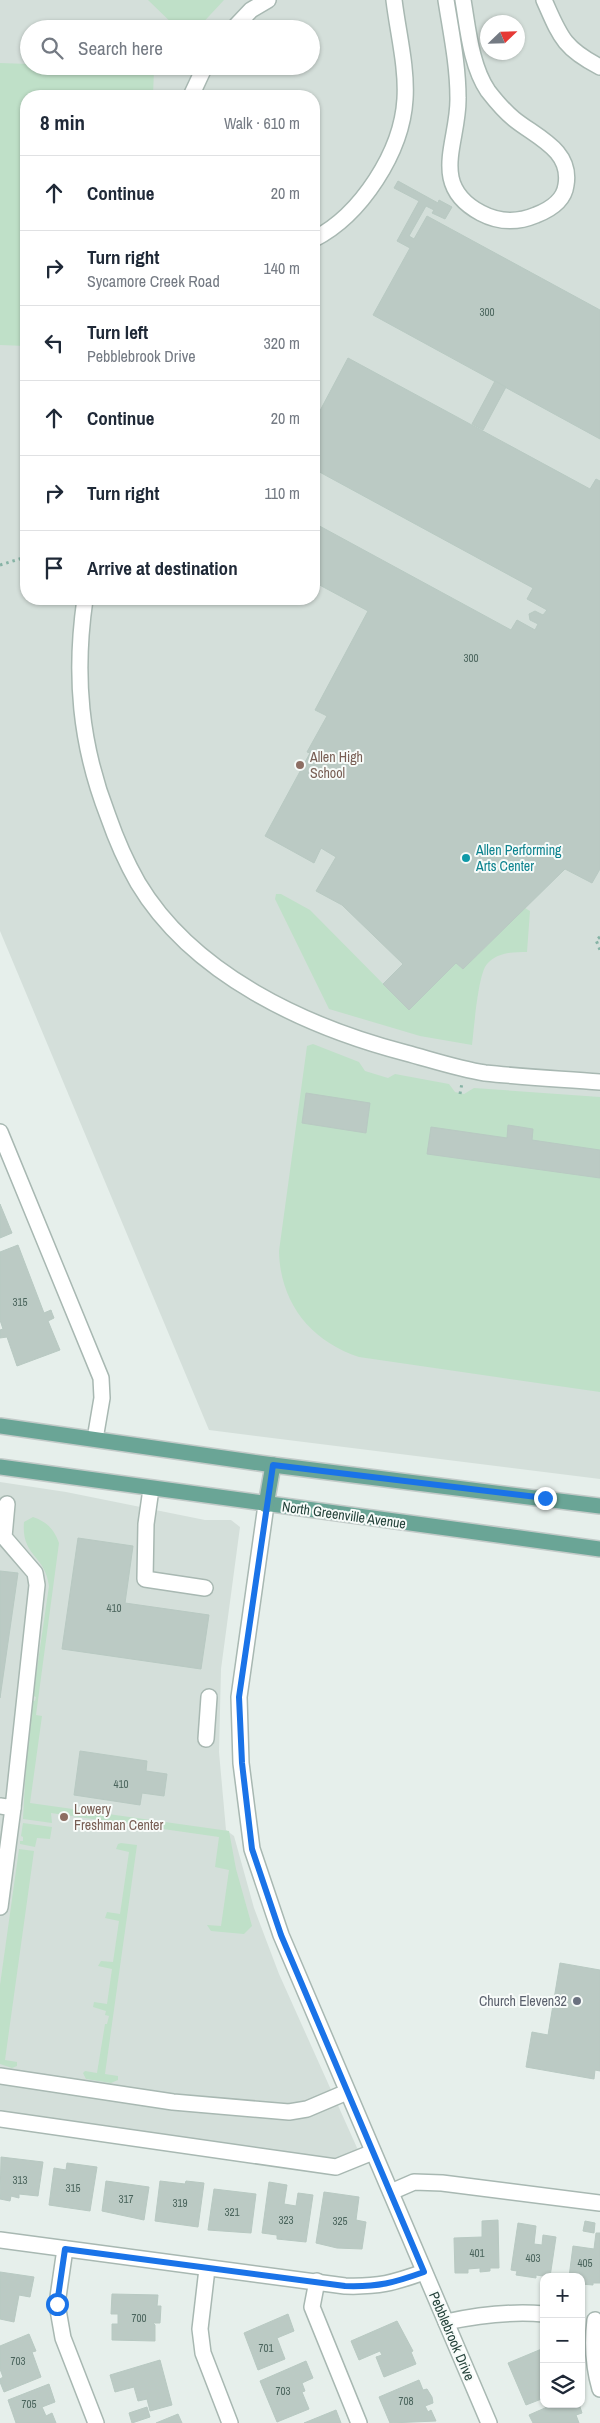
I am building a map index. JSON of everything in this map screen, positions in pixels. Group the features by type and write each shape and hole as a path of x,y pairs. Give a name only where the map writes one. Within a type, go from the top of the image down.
{"main road":[{"path":"0,1426 273,1465 600,1506"},
{"path":"266,1505 273,1465"},
{"name":"North Greenville Avenue","path":"0,1467 266,1505 600,1549"}],"street":[{"path":"242,20 251,10 268,0"},
{"path":"320,235 339,223 364,198 380,173 398,133 403,116 405,88 394,0"},
{"path":"446,0 456,68 458,99 449,160 452,184 462,200 487,216 507,221 526,219 547,210 561,198 566,189 567,170 556,150 512,118 488,90 476,66 463,0"},
{"path":"544,0 563,41 579,56 600,67"},
{"path":"194,90 201,75"},
{"path":"84,605 79,656 80,702 94,782 114,834 139,884 164,917 189,944 251,991 286,1010 367,1043 483,1072 600,1082"},
{"path":"574,1080 600,1078"},
{"path":"0,1132 5,1157 101,1378 102,1398 95,1439"},
{"path":"151,1489 146,1524 145,1579 206,1588"},
{"path":"0,1907 6,1807 37,1584 35,1573 2,1537 7,1504"},
{"name":"Pebblebrook Drive","path":"266,1505 239,1697 242,1763 252,1849 270,1907 489,2423"},
{"path":"206,1740 210,1697"},
{"path":"0,2076 173,2102 289,2112 307,2109 347,2092"},
{"path":"0,2119 336,2167 373,2152"},
{"path":"391,2192 414,2182 442,2183 600,2204"},
{"path":"0,2240 345,2286 371,2287 389,2285 424,2272"},
{"path":"65,2249 57,2304 63,2338 96,2423"},
{"path":"207,2269 200,2329 203,2353 230,2423"},
{"path":"317,2281 312,2307 359,2423"},
{"path":"446,2322 496,2314 519,2312 540,2314"},
{"path":"592,2319 594,2370 600,2389"}],"path":[{"path":"0,565 20,559"},
{"path":"600,937 596,940 600,950"}],"shaded area":[{"name":"Allen High School","path":"0,0 600,0 600,1479 209,1430 0,931"},
{"name":"Lowery Freshman Center","path":"0,1482 66,1492 205,1520 231,1520 240,1527 221,1669 219,1752 226,1830 234,1836 254,1908 279,1974 358,2150 357,2153 338,2161 0,2111"}],"green space":[{"path":"148,0 224,0 205,20 169,20"},
{"path":"0,63 20,64 20,75 154,75 153,90 20,90 20,346 0,345"},
{"path":"276,894 281,894 310,910 409,1010 456,963 463,969 525,908 530,911 527,952 501,955 487,964 481,979 472,1045 420,1036 329,1009 275,899"},
{"path":"313,1044 359,1062 365,1071 388,1078 395,1074 449,1084 455,1092 464,1094 474,1088 600,1097 600,1392 359,1357 326,1341 312,1330 301,1317 285,1287 279,1251 307,1046"},
{"path":"33,1517 49,1527 59,1543 36,1715 42,1716 30,1803 229,1831 236,1869 252,1926 244,1934 211,1931 207,1925 221,1926 229,1870 215,1867 219,1837 51,1813 52,1823 23,1819 28,1730 32,1700 35,1701 36,1697 33,1696 49,1586 43,1567 26,1542 24,1522"},
{"path":"23,1823 52,1827 50,1839 37,1838 35,1847 20,1844 20,1841 23,1841 21,1836"},
{"path":"118,1844 137,1845 105,2074 118,2076 118,2080 111,2083 86,2079 83,2073 85,2071 97,2073 105,2024 107,2024 109,2016 105,2015 106,2011 93,2007 94,2002 107,2004 112,1969 98,1966 101,1961 113,1962 119,1921 105,1918 107,1912 120,1914 129,1852 116,1849"},
{"path":"19,1849 34,1851 5,2060 17,2062 17,2066 12,2068 0,2064 0,1985"}],"building":[{"path":"398,181 438,203 439,200 452,207 445,219 432,213 434,210 426,206 409,236 414,239 427,216 600,310 600,439 373,315 410,248 397,241 419,201 394,188"},
{"name":"Allen High School","path":"348,358 590,489 596,479 600,481 600,869 592,883 565,869 463,969 456,963 409,1010 383,984 403,964 342,905 316,891 336,857 321,848 314,863 265,836 310,753 307,752 327,716 315,710 368,611 320,585 320,526 511,630 517,620 535,630 538,624 530,620 529,614 535,611 543,615 547,610 527,599 533,588 320,472 320,411"},
{"path":"495,381 506,387 483,430 472,424"},
{"path":"306,1093 370,1103 366,1133 302,1123"},
{"path":"508,1125 533,1129 532,1140 600,1150 600,1178 427,1154 431,1127 507,1138"},
{"path":"0,1204 12,1233 0,1238"},
{"path":"18,1245 44,1313 51,1310 54,1318 48,1321 60,1350 17,1366 7,1337 0,1338 0,1330 3,1329 0,1320 0,1252"},
{"path":"78,1538 133,1546 125,1603 209,1615 201,1669 62,1649"},
{"path":"0,1571 18,1573 0,1698"},
{"path":"80,1751 147,1761 146,1771 167,1774 164,1796 142,1793 140,1805 74,1795"},
{"name":"Church Eleven32","path":"560,1963 600,1970 600,2071 595,2070 594,2079 526,2067 532,2032 548,2035"},
{"path":"1,2157 43,2162 38,2196 19,2194 19,2198 11,2196 10,2201 0,2199"},
{"path":"67,2163 97,2167 90,2211 49,2205 54,2168 66,2170"},
{"path":"106,2181 149,2187 144,2220 102,2211"},
{"path":"160,2181 185,2184 186,2181 204,2183 198,2227 155,2221"},
{"path":"269,2182 287,2185 284,2204 296,2206 298,2193 313,2195 306,2242 277,2239 277,2235 262,2233"},
{"path":"214,2189 256,2194 251,2233 208,2230"},
{"path":"324,2192 359,2197 356,2220 366,2222 362,2249 337,2248 316,2243"},
{"path":"498,2220 499,2268 490,2268 490,2271 480,2272 480,2268 468,2269 468,2273 455,2273 454,2238 482,2237 482,2221"},
{"path":"585,2221 595,2223 594,2233 583,2231"},
{"path":"518,2223 536,2226 534,2244 542,2245 543,2235 556,2237 551,2273 540,2273 540,2276 536,2275 536,2278 516,2275 517,2271 511,2270"},
{"path":"596,2233 600,2233 600,2283 585,2284 585,2273 570,2273 573,2246 594,2249"},
{"path":"0,2272 34,2277 30,2297 19,2295 14,2322 0,2319"},
{"path":"112,2294 158,2295 157,2306 161,2306 160,2323 153,2323 155,2325 155,2341 112,2340 112,2324 118,2324 118,2314 111,2314"},
{"path":"288,2314 294,2331 277,2338 285,2359 258,2370 244,2333"},
{"path":"397,2321 413,2351 411,2352 416,2364 384,2377 376,2357 382,2355 380,2351 359,2360 351,2341"},
{"path":"29,2334 36,2351 32,2352 41,2377 4,2392 0,2382 0,2379 3,2377 0,2369 0,2346"},
{"path":"540,2350 540,2400 526,2405 508,2363"},
{"path":"160,2360 172,2405 150,2411 147,2399 138,2401 134,2387 115,2392 110,2375"},
{"path":"306,2361 313,2378 302,2383 305,2391 302,2392 309,2409 277,2422 260,2381"},
{"path":"419,2380 423,2390 427,2389 432,2397 433,2403 425,2406 428,2412 431,2410 436,2421 390,2423 379,2397"},
{"path":"49,2384 55,2402 42,2407 46,2416 52,2413 56,2423 16,2423 8,2400"},
{"path":"147,2407 150,2417 132,2423 129,2413"},
{"path":"545,2408 580,2408 582,2413 576,2415 579,2423 533,2423 529,2415"},
{"path":"336,2410 341,2423 304,2423"},
{"path":"178,2414 182,2423 156,2423"}],"place":[{"name":"Allen High School","path":"300,765"},
{"name":"Allen Performing Arts Center","path":"466,858"},
{"name":"Lowery Freshman Center","path":"64,1817"},
{"name":"Church Eleven32","path":"577,2001"}],"route":[{"path":"57,2304 65,2249 345,2286 371,2287 389,2285 424,2272 281,1935 252,1849 242,1763 239,1697 273,1465 545,1498"}]}
